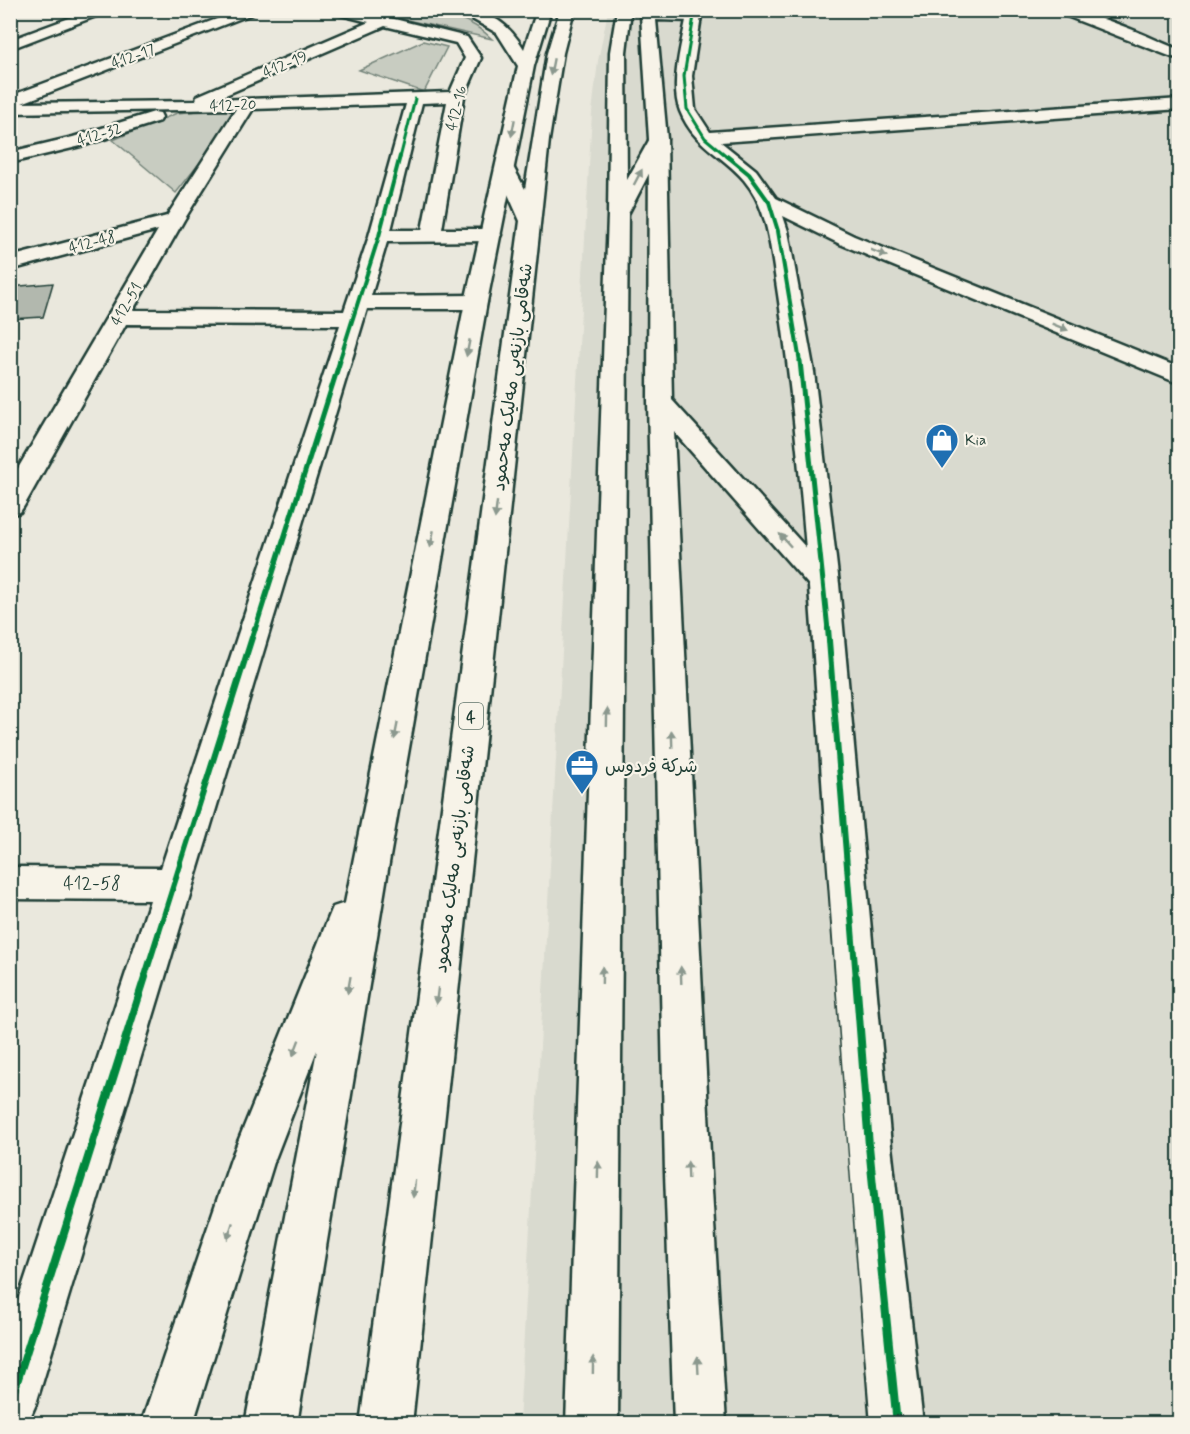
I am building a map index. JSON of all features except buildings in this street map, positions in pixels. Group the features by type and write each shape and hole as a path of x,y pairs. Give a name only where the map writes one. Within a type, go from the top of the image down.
{"main road":[{"path":"10,45 105,10"},
{"name":"412-17","path":"10,101 255,10"},
{"name":"412-16","path":"338,10 462,40 473,58 456,97 431,236"},
{"path":"463,10 499,25 515,45 526,66"},
{"path":"271,1424 372,857 476,302 526,66 544,10"},
{"name":"شەقامی بازنەیی مەلیک مەحمود","path":"386,1424 545,108 555,53 567,10"},
{"path":"1058,10 1108,26 1177,54"},
{"path":"642,12 694,14 684,76 687,109 705,138 749,174 769,202 778,231 802,372 824,584 869,1146 897,1424"},
{"path":"642,12 658,139 660,401 688,1173 700,1424"},
{"path":"592,1424 618,215 618,52 642,12"},
{"name":"412-19","path":"186,106 383,21"},
{"name":"412-20","path":"10,108 186,106 456,97"},
{"path":"10,1404 379,236 415,99"},
{"name":"412-51","path":"10,506 174,220 248,104"},
{"path":"705,138 1179,104"},
{"name":"412-32","path":"10,158 79,141 186,106"},
{"path":"618,215 658,139"},
{"path":"505,167 531,222"},
{"path":"769,202 865,228 1060,306"},
{"path":"769,202 847,240 1179,376"},
{"name":"412-48","path":"10,264 174,220"},
{"path":"847,240 865,228"},
{"path":"379,236 490,235"},
{"path":"118,317 355,310 476,302"},
{"path":"660,401 824,584"},
{"path":"167,1424 253,1159 372,857"},
{"name":"412-58","path":"10,883 174,884"}],"shaded area":[{"path":"414,10 456,17 475,26 492,39 398,18"},
{"path":"608,11 1179,11 1179,1423 519,1424 592,112 598,61"},
{"path":"423,41 447,47 424,92 359,70"},
{"path":"209,110 234,111 237,115 176,193 113,140 177,113"}],"cycle path":[{"path":"695,10 684,76 687,109 705,138 749,174 769,202 778,231 802,372 824,584 869,1146 897,1424"},
{"path":"10,1404 379,236 415,99"}],"place":[{"name":"Kia","path":"942,469"},
{"name":"شركة فردوس","path":"582,795"}]}
